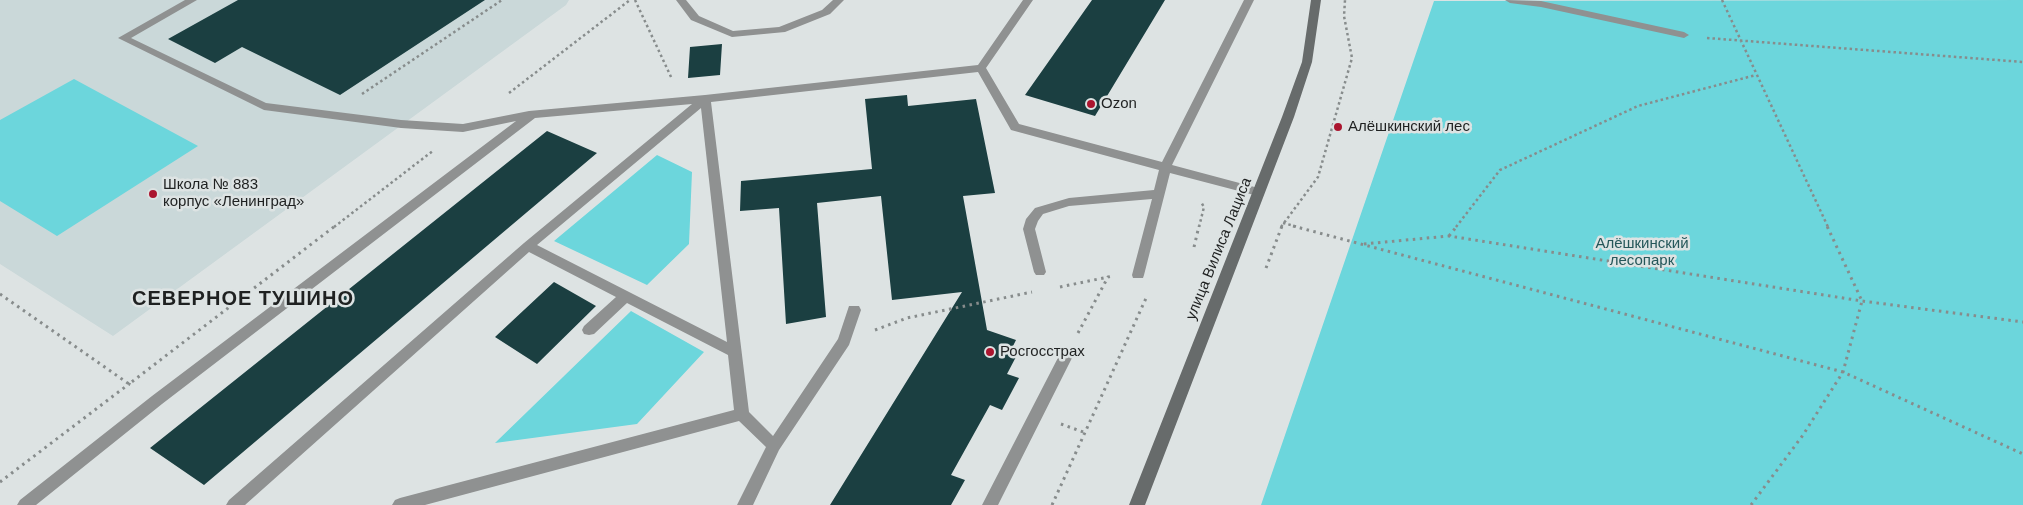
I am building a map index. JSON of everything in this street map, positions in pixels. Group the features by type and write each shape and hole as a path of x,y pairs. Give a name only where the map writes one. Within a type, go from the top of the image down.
{"main road":[{"name":"улица Вилиса Лациса","path":"1136,505 1288,117 1307,62 1316,0"}],"lane":[{"path":"192,0 123,38 264,106 402,124 463,128 532,115 706,99 981,68 1028,0"},
{"path":"681,0 695,18 732,34 781,30 826,12 839,0"},
{"path":"1138,275 1166,166 1249,0"},
{"path":"1510,0 1541,4 1684,35"},
{"path":"981,68 1015,128 1166,166 1258,192"},
{"path":"234,505 528,246 706,99"},
{"path":"706,99 733,351 742,414 774,446"},
{"path":"25,505 157,400 532,115"},
{"path":"1040,272 1029,230 1032,219 1039,211 1069,202 1159,194"},
{"path":"528,246 733,351"},
{"path":"589,330 626,296"},
{"path":"745,505 774,446 844,341 854,310"},
{"path":"990,505 1067,354"},
{"path":"400,505 742,414"}],"path":[{"path":"333,114 502,0"},
{"path":"503,98 630,0"},
{"path":"635,0 682,100"},
{"path":"1266,268 1283,223 1318,176 1352,58 1344,16 1345,0"},
{"path":"1722,0 1862,302 1843,372 1803,435 1751,505"},
{"path":"1684,35 1740,41 2023,62"},
{"path":"1449,236 1500,170 1638,106 1756,75"},
{"path":"0,482 463,128"},
{"path":"1192,173 1187,183 1204,206 1194,247"},
{"path":"1283,223 1843,372 2023,454"},
{"path":"1361,244 1449,236 1862,302 2023,322"},
{"path":"1051,288 1108,277 1157,274 1052,505"},
{"path":"1067,354 1094,300 1108,277"},
{"path":"844,341 907,318 1041,290"},
{"path":"0,294 129,384"}],"shaded area":[{"name":"Школа № 883 корпус «Ленинград»","path":"0,0 569,0 566,5 113,336 0,264"}],"green space":[{"name":"Алёшкинский лесопарк","path":"2023,0 2023,505 1261,505 1434,1"},
{"path":"74,79 198,146 57,236 0,201 0,120"},
{"path":"657,155 692,172 689,244 647,285 554,241"},
{"path":"631,311 704,352 637,424 495,443"}],"building":[{"path":"238,0 485,0 340,95 242,47 215,63 168,39"},
{"path":"1092,0 1165,0 1095,116 1025,95"},
{"path":"722,44 720,75 688,78 690,47"},
{"path":"907,95 908,106 976,99 995,193 963,196 987,330 1016,340 1011,350 1018,353 1007,374 1019,378 1002,410 990,405 951,475 965,480 951,505 830,505 962,292 892,300 881,196 817,203 826,317 786,324 779,208 740,211 741,181 872,169 865,99"},
{"path":"547,131 597,153 204,485 150,448"},
{"path":"554,282 596,306 537,364 495,337"}],"place":[{"name":"Ozon","path":"1091,104"},
{"name":"Алёшкинский лес","path":"1338,127"},
{"name":"Школа № 883 корпус «Ленинград»","path":"153,194"},
{"name":"Росгосстрах","path":"990,352"}],"district":[{"name":"СЕВЕРНОЕ ТУШИНО","path":"243,299"}]}
